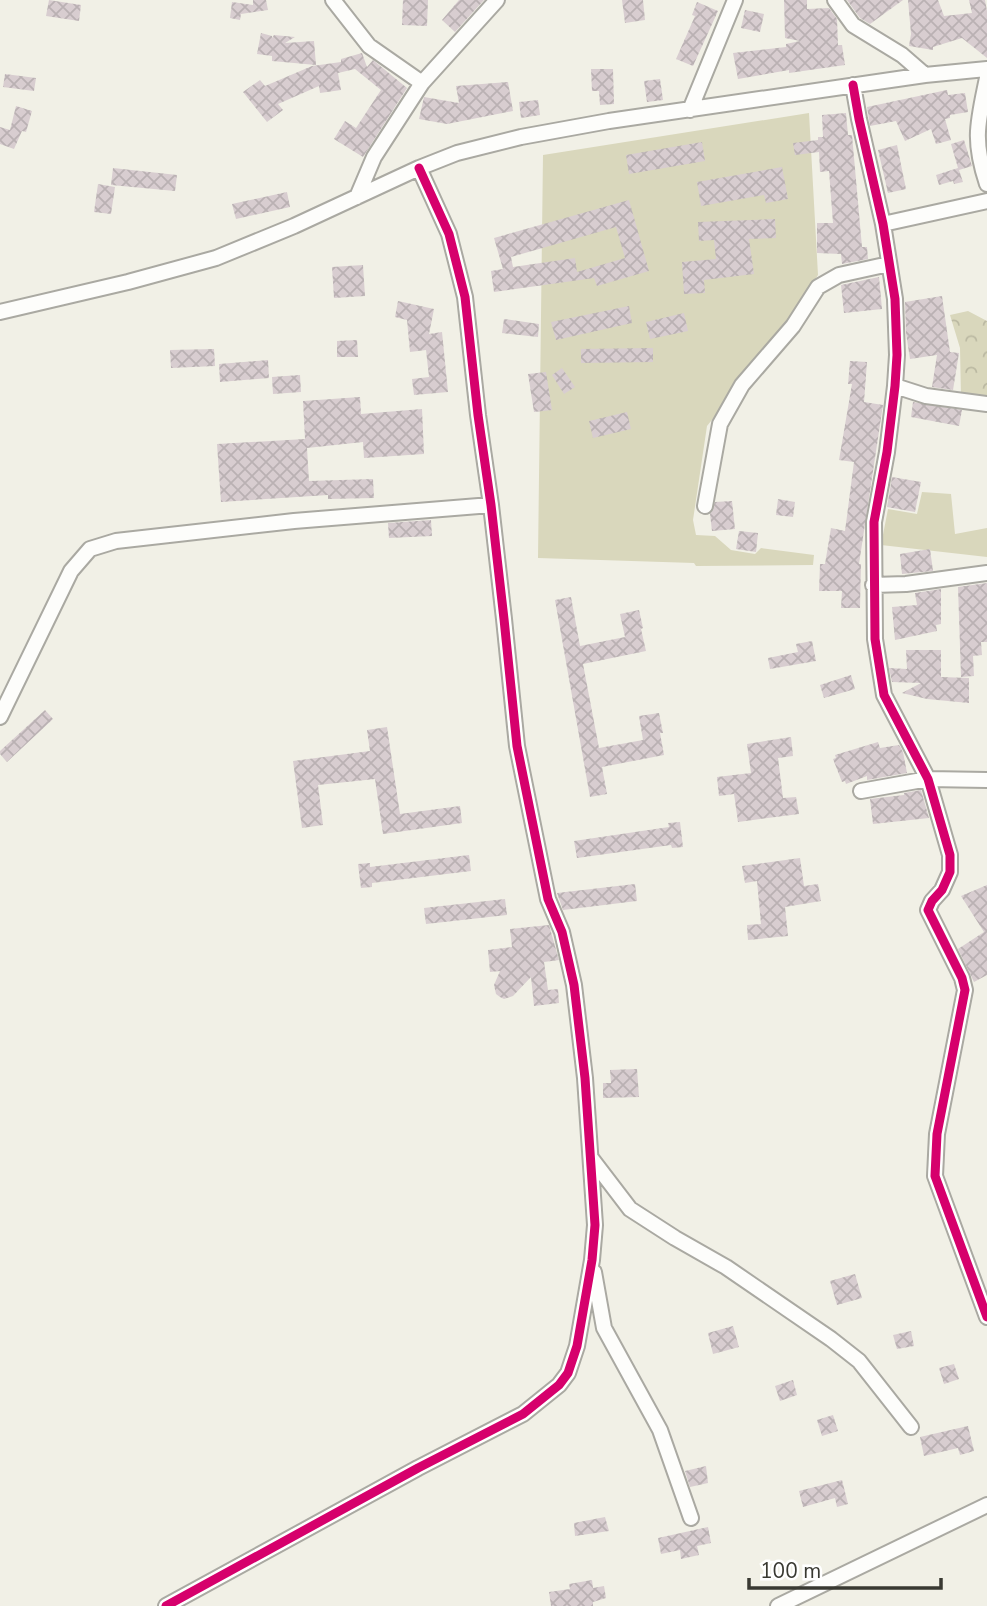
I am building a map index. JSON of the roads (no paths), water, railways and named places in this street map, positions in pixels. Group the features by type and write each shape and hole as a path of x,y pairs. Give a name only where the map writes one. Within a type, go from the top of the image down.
{"street":[{"path":"333,0 369,46 422,83"},
{"path":"357,197 374,157 422,83 497,0"},
{"path":"690,110 735,0"},
{"path":"835,0 853,25 902,55 925,75"},
{"path":"0,312 216,258 294,226 419,168 457,153 521,137 609,121 853,85 987,69"},
{"path":"987,78 976,135 987,184"},
{"path":"853,85 883,224 895,299 895,386 887,452 874,522 875,639 884,695 928,779 950,855 950,872 928,910 962,978 965,990 937,1134 935,1176 987,1317"},
{"path":"166,1606 418,1468 523,1414 559,1385 568,1373 577,1346 592,1260 595,1225 585,1078 574,985 562,932 548,899 517,746 465,297 449,234 419,168"},
{"path":"883,224 987,201"},
{"path":"705,506 720,424 742,385 793,326 818,287 839,275 889,264"},
{"path":"895,386 926,396 987,404"},
{"path":"0,717 71,571 90,550 129,539 294,521 491,505"},
{"path":"873,585 906,584 987,573"},
{"path":"861,790 928,779 987,780"},
{"path":"590,1157 630,1209 726,1267 859,1361 911,1427"},
{"path":"592,1260 604,1328 660,1430 691,1518"},
{"path":"778,1606 987,1505"}]}
